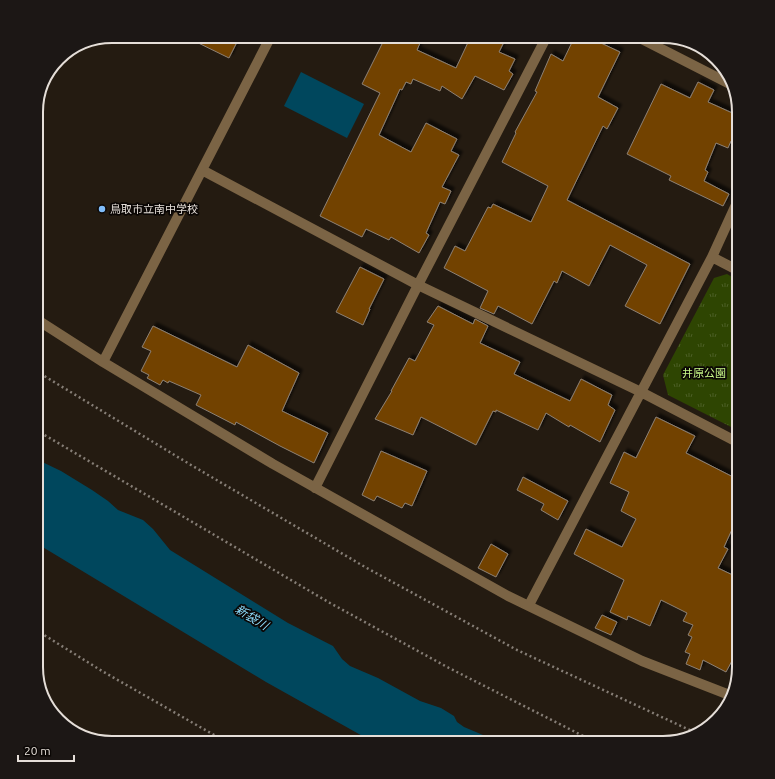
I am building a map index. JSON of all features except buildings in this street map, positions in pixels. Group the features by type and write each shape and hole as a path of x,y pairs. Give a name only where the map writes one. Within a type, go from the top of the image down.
{"street":[{"path":"103,362 267,43"},
{"path":"315,488 543,43"},
{"path":"650,43 724,81"},
{"path":"202,170 418,285 641,392 732,439"},
{"path":"529,605 712,257 732,213"},
{"path":"712,257 732,267"},
{"path":"43,323 103,362 315,488 508,596 642,661 726,694"}],"path":[{"path":"43,375 191,465 365,567 517,650 690,730"},
{"path":"43,434 330,603 449,668 582,736"},
{"path":"43,634 102,671 216,736"}],"green space":[{"name":"井原公園","path":"727,274 732,277 732,427 668,395 663,375 714,278"}],"water":[{"path":"301,72 364,104 347,138 284,106"},
{"name":"新袋川","path":"43,462 61,471 92,490 118,510 143,520 153,529 170,550 288,623 333,646 342,659 350,666 378,678 420,701 441,708 454,716 457,722 464,727 484,736 362,736 266,682 43,547"}],"place":[{"name":"鳥取市立南中学校","path":"102,209"}]}
